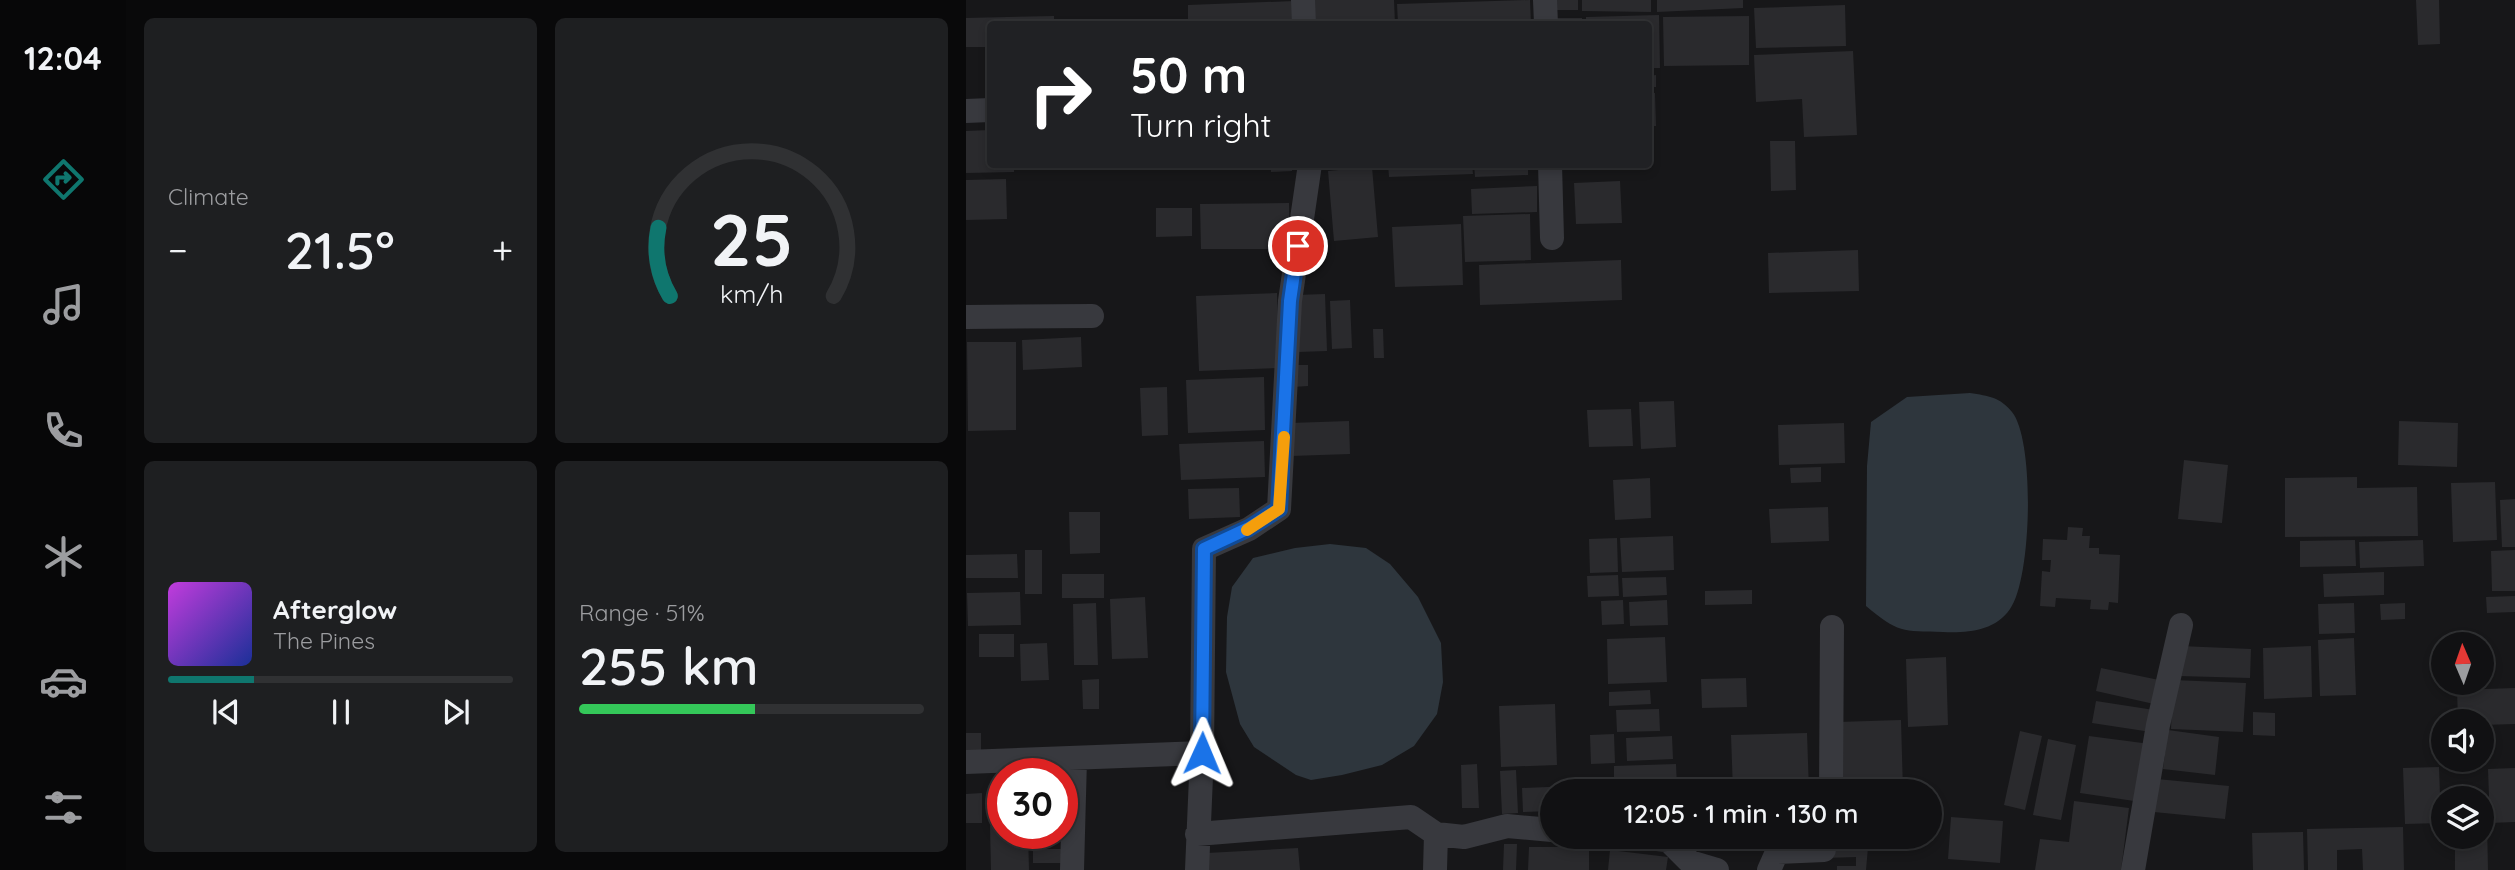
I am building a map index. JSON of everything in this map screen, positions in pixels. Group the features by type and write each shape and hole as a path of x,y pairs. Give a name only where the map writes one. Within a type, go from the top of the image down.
{"street":[{"path":"1303,0 1304,21"},
{"path":"1545,0 1545,21"},
{"path":"966,111 987,110"},
{"path":"1197,870 1196,834 1202,753 1204,549 1249,528 1279,509 1290,301 1309,168"},
{"path":"1550,168 1552,238"},
{"path":"966,317 1092,316"},
{"path":"2133,870 2158,725 2181,625"},
{"path":"1831,779 1832,626"},
{"path":"1078,759 1202,753"},
{"path":"966,762 987,761"},
{"path":"1196,834 1411,817 1436,834 1465,837 1507,826 1540,829"},
{"path":"1436,834 1436,870"},
{"path":"1072,870 1073,849"},
{"path":"1676,849 1689,862 1717,870"},
{"path":"1769,870 1777,852 1824,849"}],"shaded area":[{"path":"1970,393 1988,396 2003,403 2012,412 2019,427 2024,450 2028,510 2023,570 2017,593 2004,616 1980,629 1952,632 1901,629 1866,606 1867,466 1871,422 1907,397"},
{"path":"1330,544 1366,548 1390,564 1418,597 1441,643 1443,682 1437,714 1414,746 1382,765 1311,780 1296,775 1254,747 1240,724 1226,672 1227,617 1232,587 1253,558 1295,548"}],"building":[{"path":"1313,0 1394,0 1395,21 1314,21"},
{"path":"1530,0 1531,21 1398,21 1397,4"},
{"path":"1550,0 1578,0 1578,10 1550,10"},
{"path":"1582,0 1651,0 1651,12 1582,11"},
{"path":"1657,0 1743,0 1743,8 1657,12"},
{"path":"2416,0 2439,0 2440,44 2418,45"},
{"path":"1294,1 1295,21 1188,21 1188,5"},
{"path":"1845,5 1846,46 1756,48 1754,8"},
{"path":"1659,15 1660,68 1652,68 1652,21 1586,21 1586,17"},
{"path":"1054,16 1054,21 987,21 987,47 966,47 966,18"},
{"path":"1749,16 1749,65 1664,66 1663,17"},
{"path":"1553,18 1582,18 1582,21 1553,21"},
{"path":"1853,51 1857,135 1804,137 1802,99 1756,102 1754,55"},
{"path":"1656,75 1656,87 1652,87 1652,76"},
{"path":"1652,93 1655,93 1656,126 1652,126"},
{"path":"987,130 987,168 1014,168 1014,172 966,173 966,131"},
{"path":"1770,141 1795,141 1796,190 1771,191"},
{"path":"1271,168 1292,168 1292,171 1271,172"},
{"path":"1372,168 1378,237 1334,241 1328,171"},
{"path":"1388,168 1472,168 1473,174 1389,177"},
{"path":"1474,168 1528,168 1528,175 1475,177"},
{"path":"1006,179 1007,219 966,220 966,180"},
{"path":"1620,181 1622,223 1576,224 1574,183"},
{"path":"1537,186 1537,212 1472,214 1471,189"},
{"path":"1289,203 1290,249 1201,249 1200,204"},
{"path":"1156,208 1192,208 1192,236 1156,237"},
{"path":"1530,214 1531,260 1465,262 1463,216"},
{"path":"1461,224 1463,285 1395,287 1392,227"},
{"path":"1858,250 1859,291 1769,293 1768,253"},
{"path":"1621,260 1622,300 1480,305 1479,265"},
{"path":"1277,293 1279,368 1199,371 1196,296"},
{"path":"1325,294 1327,351 1298,352 1296,295"},
{"path":"1350,300 1352,348 1332,349 1330,301"},
{"path":"1373,329 1383,329 1384,358 1374,358"},
{"path":"1081,337 1082,367 1023,370 1022,340"},
{"path":"967,342 1016,342 1016,430 968,431"},
{"path":"1292,365 1308,365 1308,386 1293,387"},
{"path":"1264,377 1265,430 1188,433 1186,380"},
{"path":"1167,387 1168,435 1142,436 1140,388"},
{"path":"1674,401 1676,447 1641,449 1639,402"},
{"path":"1631,409 1633,446 1589,447 1587,410"},
{"path":"1349,421 1350,454 1291,456 1290,423"},
{"path":"2399,421 2458,423 2457,467 2398,465"},
{"path":"1844,423 1845,463 1779,465 1778,425"},
{"path":"1264,441 1265,477 1181,480 1179,444"},
{"path":"2184,460 2228,465 2222,523 2178,519"},
{"path":"1821,467 1821,482 1791,483 1790,468"},
{"path":"2357,477 2357,488 2417,487 2418,536 2285,537 2285,478"},
{"path":"1650,478 1651,518 1615,520 1613,480"},
{"path":"2495,482 2497,540 2453,542 2451,483"},
{"path":"1239,488 1240,517 1189,519 1188,489"},
{"path":"2515,499 2515,547 2502,547 2500,500"},
{"path":"1828,507 1829,541 1771,543 1769,509"},
{"path":"1069,512 1100,512 1100,553 1070,554"},
{"path":"2068,527 2083,528 2082,536 2090,536 2089,548 2099,548 2099,554 2120,555 2118,603 2109,602 2108,610 2090,609 2091,600 2056,598 2055,607 2040,606 2042,571 2050,572 2051,560 2042,560 2043,539 2067,540"},
{"path":"1673,536 1674,570 1622,572 1620,538"},
{"path":"1617,538 1618,572 1590,573 1589,539"},
{"path":"2355,540 2356,566 2300,567 2300,541"},
{"path":"2423,540 2424,566 2360,568 2359,542"},
{"path":"1025,550 1042,550 1042,594 1025,594"},
{"path":"2515,550 2515,591 2492,591 2491,551"},
{"path":"1017,554 1018,578 966,578 966,555"},
{"path":"2384,572 2384,595 2324,597 2323,574"},
{"path":"1062,574 1104,574 1104,598 1062,598"},
{"path":"1618,575 1619,596 1588,597 1587,576"},
{"path":"1666,577 1667,595 1623,597 1622,578"},
{"path":"1752,590 1752,604 1705,605 1705,591"},
{"path":"1020,592 1021,625 968,626 967,593"},
{"path":"2515,596 2515,612 2487,613 2486,597"},
{"path":"1145,597 1148,658 1112,659 1110,599"},
{"path":"1623,600 1624,624 1602,625 1601,601"},
{"path":"1667,600 1668,625 1630,626 1629,602"},
{"path":"1096,603 1098,665 1074,665 1073,604"},
{"path":"2354,603 2355,633 2319,634 2318,604"},
{"path":"2405,603 2405,619 2381,620 2380,604"},
{"path":"979,634 1014,634 1014,657 979,657"},
{"path":"1665,637 1667,682 1608,684 1607,639"},
{"path":"2354,638 2356,695 2320,696 2318,640"},
{"path":"1047,643 1049,680 1021,681 1020,644"},
{"path":"2180,646 2251,649 2250,678 2179,676"},
{"path":"2311,646 2312,697 2264,699 2263,648"},
{"path":"1946,657 1948,725 1908,727 1906,659"},
{"path":"2101,668 2159,680 2154,704 2096,691"},
{"path":"1746,678 1747,707 1702,708 1701,679"},
{"path":"1099,679 1099,709 1083,709 1082,680"},
{"path":"2173,680 2246,683 2243,732 2171,729"},
{"path":"2515,688 2515,724 2494,725 2494,709 2458,709 2457,695 2494,695 2494,689"},
{"path":"1650,690 1651,704 1609,706 1609,692"},
{"path":"2096,701 2154,710 2151,732 2092,723"},
{"path":"1555,704 1557,765 1501,767 1499,706"},
{"path":"1659,709 1660,731 1617,732 1616,710"},
{"path":"2253,712 2275,713 2275,736 2253,735"},
{"path":"1901,720 1903,779 1840,779 1838,722"},
{"path":"2168,730 2219,737 2215,775 2163,769"},
{"path":"2020,731 2042,736 2025,810 2004,805"},
{"path":"966,733 981,733 981,756 966,756"},
{"path":"1807,733 1809,779 1733,779 1731,735"},
{"path":"1614,734 1615,763 1591,764 1590,735"},
{"path":"1672,736 1673,759 1627,761 1626,738"},
{"path":"2089,736 2150,744 2141,802 2080,793"},
{"path":"2048,739 2076,745 2061,820 2033,815"},
{"path":"1477,764 1479,808 1462,808 1461,765"},
{"path":"1676,764 1677,779 1614,779 1614,766"},
{"path":"2431,767 2431,772 2439,772 2440,786 2431,786 2431,823 2405,824 2403,768"},
{"path":"2515,768 2515,822 2494,823 2494,786 2489,786 2488,772 2494,772 2494,769"},
{"path":"1516,770 1518,813 1502,814 1500,771"},
{"path":"2157,779 2229,786 2225,819 2154,812"},
{"path":"1540,787 1540,811 1523,812 1522,788"},
{"path":"982,793 982,823 966,823 966,794"},
{"path":"2074,801 2129,808 2121,870 2035,870 2040,839 2069,842"},
{"path":"1951,817 2003,821 2000,863 1948,859"},
{"path":"2403,827 2404,870 2363,870 2362,849 2337,850 2337,870 2308,870 2307,829"},
{"path":"2303,832 2304,870 2253,870 2252,833"},
{"path":"1504,844 1517,844 1516,870 1503,870"},
{"path":"1529,847 1589,849 1589,870 1528,870"},
{"path":"1298,848 1300,870 1208,870 1207,853"},
{"path":"991,849 1028,849 1029,870 991,870"},
{"path":"1033,849 1068,849 1068,863 1033,863"},
{"path":"1825,849 1868,849 1866,870 1837,870 1837,866 1856,866 1856,857 1825,858"},
{"path":"2488,849 2488,870 2455,870 2455,850"},
{"path":"1610,850 1668,857 1666,870 1608,870"}],"slow traffic":[{"path":"1247,530 1279,509 1284,437"}],"route":[{"path":"1202,753 1204,549 1249,528 1279,509 1290,301 1298,246"}]}
